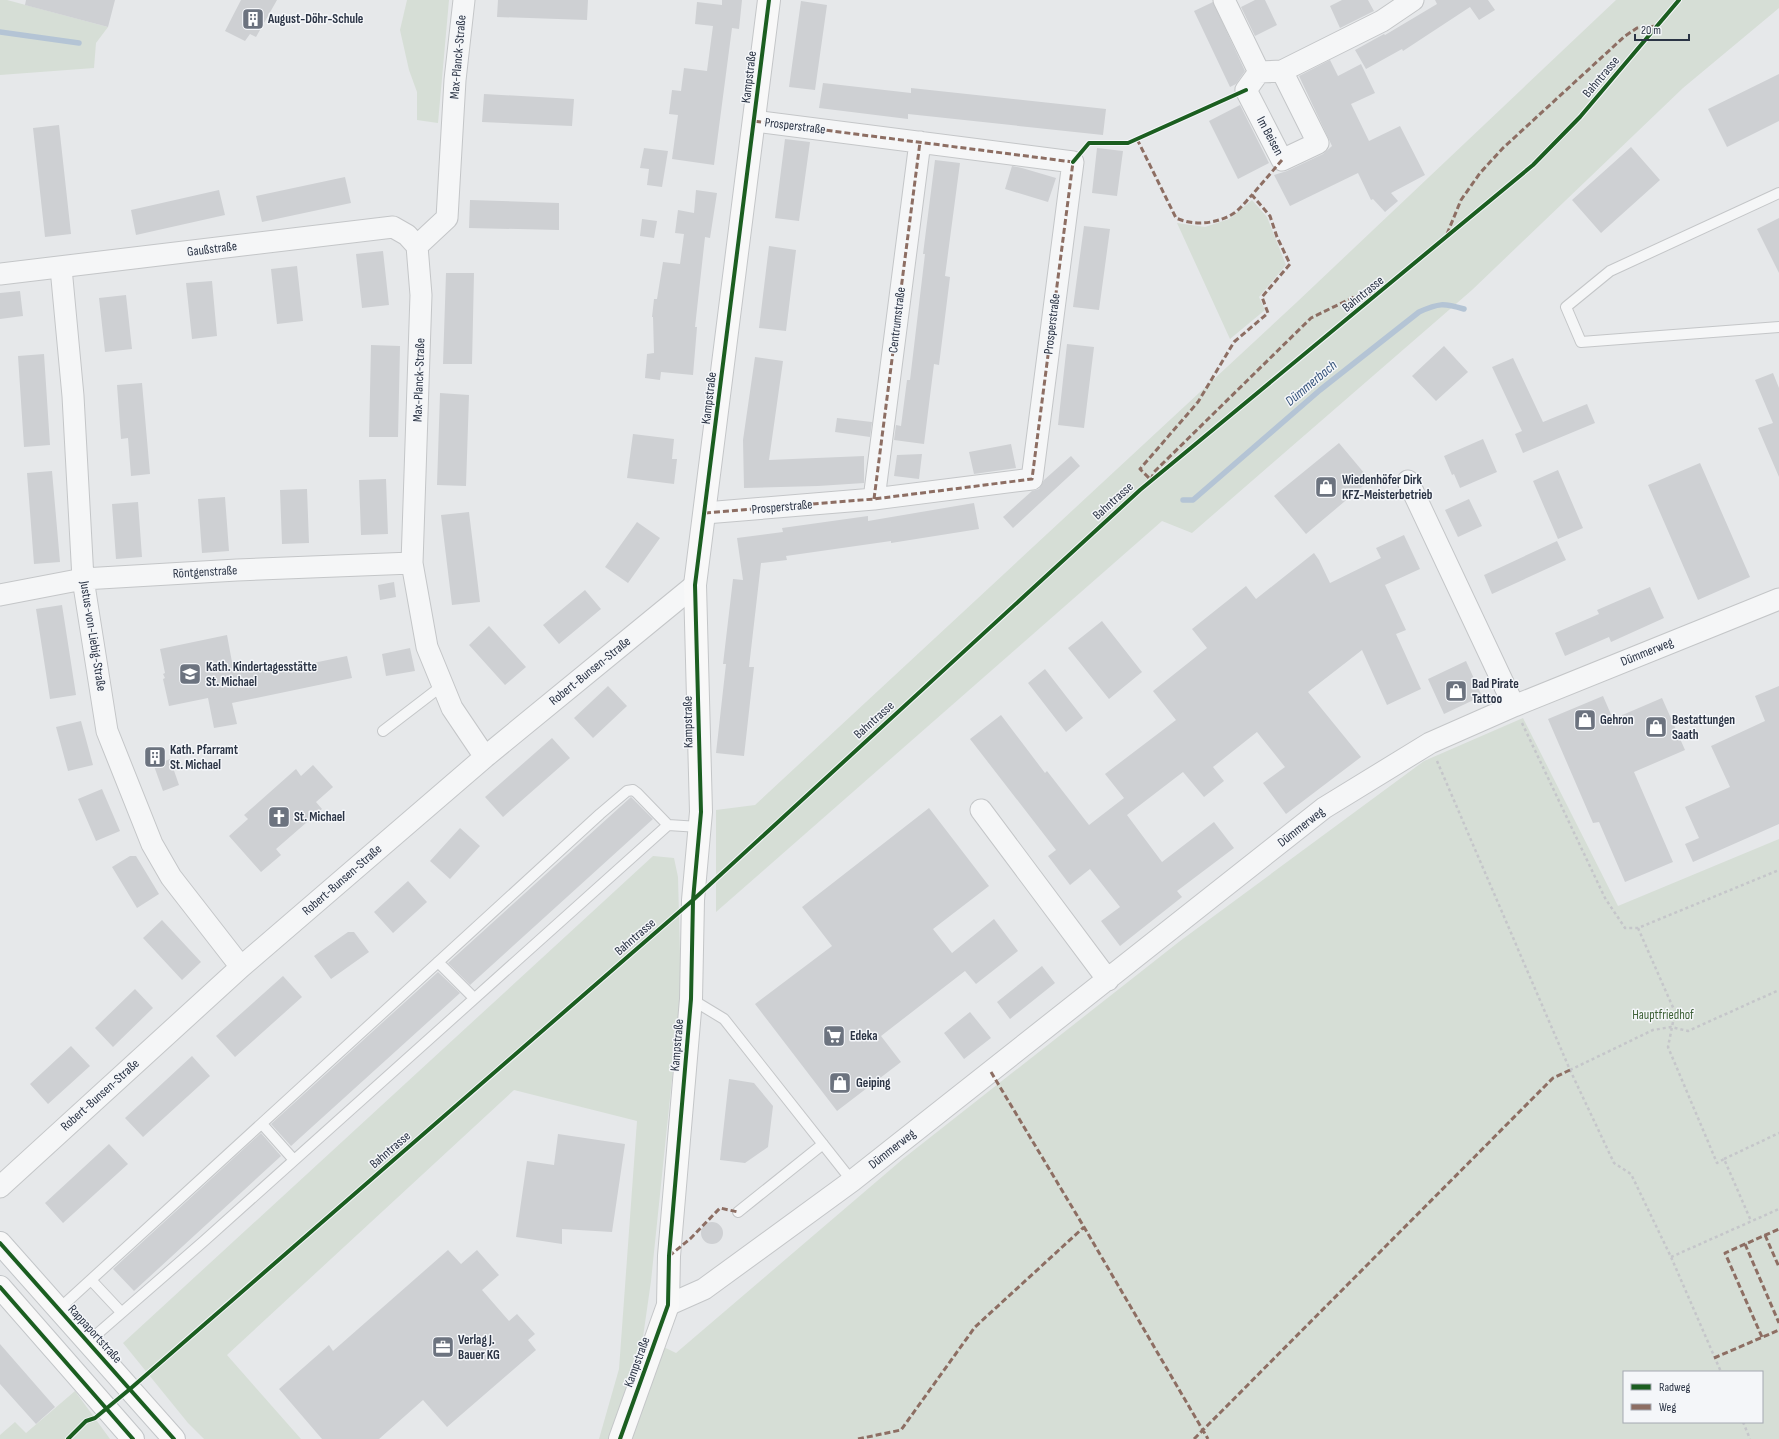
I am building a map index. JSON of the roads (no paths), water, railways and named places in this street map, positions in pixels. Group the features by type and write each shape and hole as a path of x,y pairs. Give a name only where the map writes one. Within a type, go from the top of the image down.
{"street":[{"name":"Max-Planck-Straße","path":"464,0 455,80 447,218 417,246 421,295 412,563 427,647 452,708 485,756"},
{"name":"Kampstraße","path":"620,1439 668,1305 669,1256 691,999 693,900 701,812 695,585 769,0"},
{"path":"1224,0 1260,72 1282,71 1382,22 1413,0"},
{"name":"Im Beisen","path":"1260,72 1246,90 1282,160 1318,143 1282,71"},
{"name":"Prosperstraße","path":"705,513 874,499 1032,479 1073,162 754,121"},
{"name":"Centrumstraße","path":"874,499 920,142"},
{"name":"Gaußstraße","path":"0,274 61,268 392,227 407,235 417,246"},
{"name":"Justus-von-Liebig-Straße","path":"61,268 73,396 83,579 107,730 152,844 171,877 241,967"},
{"path":"1408,481 1514,706"},
{"name":"Röntgenstraße","path":"0,595 83,579 237,570 412,563"},
{"name":"Robert-Bunsen-Straße","path":"0,1187 241,967 485,756 695,585"},
{"name":"Dümmerweg","path":"668,1305 704,1289 852,1181 1324,808 1430,743 1514,706 1779,599"},
{"path":"981,810 1108,980"},
{"name":"Rappaportstraße","path":"0,1243 174,1439"},
{"path":"0,1287 134,1439"}],"lane":[{"path":"1779,193 1610,271 1566,307 1581,342 1779,327"},
{"path":"383,731 443,685"},
{"path":"59,1309 627,791 633,790 637,793 668,825 699,827"},
{"path":"88,1342 294,1160 668,825"},
{"path":"438,962 474,998"},
{"path":"691,999 724,1019 852,1181"},
{"path":"262,1124 294,1160"},
{"path":"738,1212 823,1144"},
{"path":"91,1280 121,1312"}],"waterway":[{"name":"Dümmerbach","path":"0,32 79,43"},
{"name":"Dümmerbach","path":"1183,500 1193,500 1320,390 1419,312 1441,305 1464,309"}],"place":[{"name":"August-Döhr-Schule","path":"253,19"},
{"name":"Wiedenhöfer Dirk KFZ-Meisterbetrieb","path":"1326,487"},
{"name":"Kath. Kindertagesstätte St. Michael","path":"190,674"},
{"name":"Bad Pirate Tattoo","path":"1456,691"},
{"name":"Gehron","path":"1585,720"},
{"name":"Bestattungen Saath","path":"1656,727"},
{"name":"Kath. Pfarramt St. Michael","path":"155,757"},
{"name":"St. Michael","path":"279,817"},
{"name":"Edeka","path":"834,1036"},
{"name":"Geiping","path":"840,1083"},
{"name":"Verlag J. Bauer KG","path":"443,1347"}],"park label":[{"name":"Hauptfriedhof","path":"1663,1015"}]}
